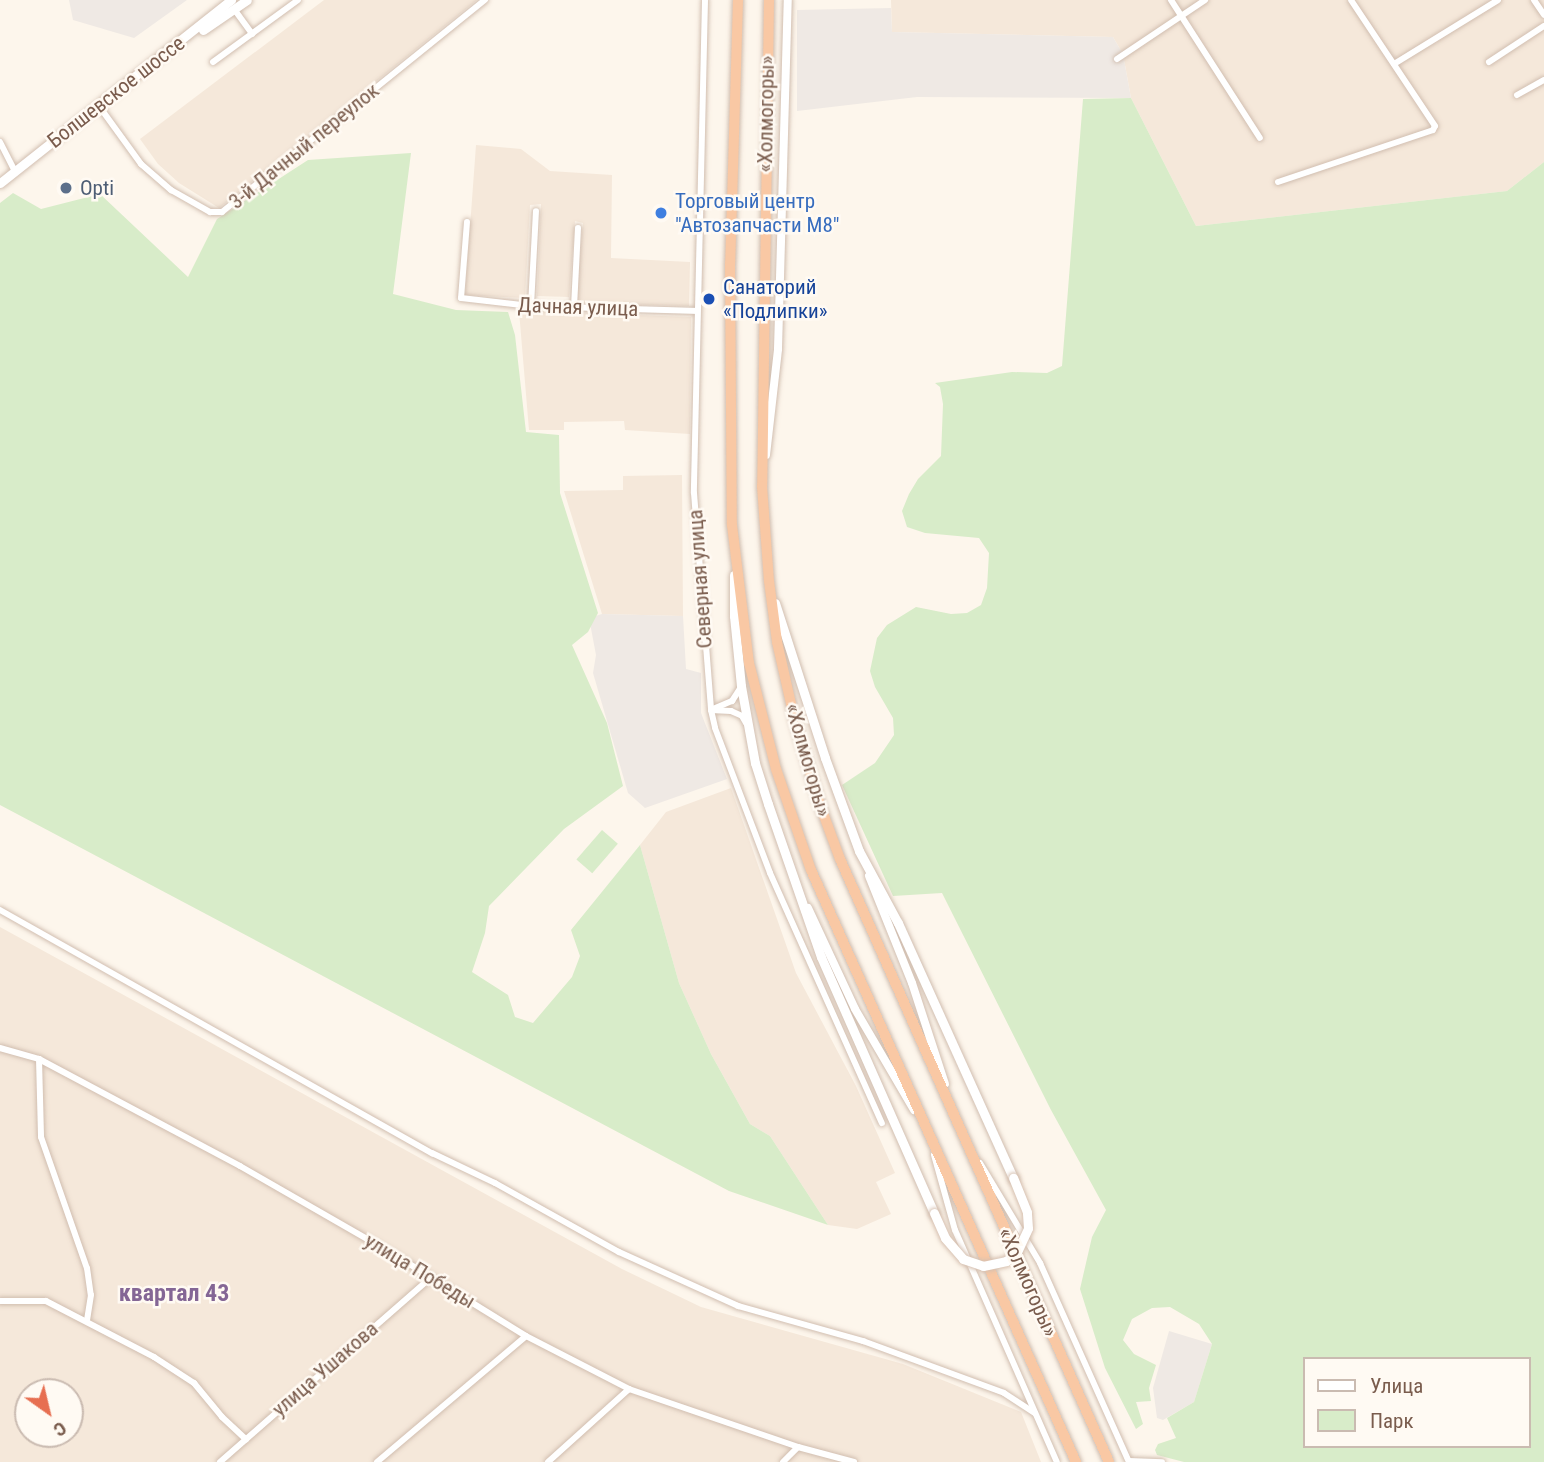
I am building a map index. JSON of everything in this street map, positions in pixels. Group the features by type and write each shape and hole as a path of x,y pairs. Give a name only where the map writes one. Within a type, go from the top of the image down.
{"highway":[{"name":"«Холмогоры»","path":"738,0 730,264 734,555 749,663 789,809 811,870 929,1139 1076,1462"},
{"name":"«Холмогоры»","path":"769,0 762,486 769,581 777,642 795,721 820,805 863,912 1109,1462"}],"main road":[{"name":"Болшевское шоссе","path":"0,183 166,54 233,5 247,0"},
{"path":"734,555 734,616 748,727 768,804 835,990 945,1238 963,1259 983,1266 1006,1261 1017,1252 1028,1228 1027,1212 908,945 859,851 825,758 769,581"}],"street":[{"path":"213,62 298,0"},
{"name":"3-й Дачный переулок","path":"99,106 141,164 171,191 210,212 222,212 485,0"},
{"name":"Северная улица","path":"705,0 694,493 711,709 715,728 770,873 882,1123"},
{"path":"762,486 778,349 788,0"},
{"path":"1171,0 1259,138"},
{"path":"1117,59 1205,0"},
{"path":"1278,182 1433,130 1435,126 1351,0"},
{"path":"1394,64 1498,0"},
{"path":"1534,0 1544,15"},
{"path":"233,5 252,34"},
{"path":"1489,62 1544,26"},
{"path":"1517,95 1544,79"},
{"path":"0,142 15,171"},
{"path":"531,306 536,211"},
{"name":"Дачная улица","path":"467,222 461,298 531,306 696,311"},
{"path":"574,307 578,228"},
{"path":"711,709 732,701 741,686"},
{"path":"711,709 731,710 742,716 748,727"},
{"path":"859,851 912,983 952,1111"},
{"path":"797,886 855,1009 922,1123"},
{"path":"0,910 432,1153 495,1183 620,1252 738,1306 863,1341 1004,1393 1035,1413"},
{"name":"улица Победы","path":"0,1048 38,1059 240,1166 431,1277 526,1336 629,1389 798,1447 854,1462"},
{"path":"38,1059 41,1138 87,1268 91,1295 87,1320"},
{"path":"960,1130 1040,1263 1129,1462 1162,1462"},
{"path":"929,1139 955,1230 1055,1461"},
{"name":"улица Ушакова","path":"220,1462 431,1277"},
{"path":"0,1301 46,1301 154,1357 194,1383 222,1417 246,1439"},
{"path":"377,1462 526,1336"},
{"path":"1004,1393 1014,1389 1018,1378"},
{"path":"548,1462 629,1389"},
{"path":"783,1462 798,1447"}],"shaded area":[{"path":"69,0 187,0 134,38 73,20"},
{"path":"324,0 477,0 219,208 179,183 158,164 140,139"},
{"path":"891,0 1544,0 1544,162 1507,191 1196,226 1131,98 1123,54 1113,37 892,32"},
{"path":"891,8 892,32 1113,37 1123,54 1131,98 917,97 797,111 797,10"},
{"path":"476,145 521,149 550,171 612,175 611,258 690,262 689,306 576,303 583,223 575,221 569,297 537,296 541,204 530,205 525,298 465,295"},
{"path":"519,311 691,317 690,434 625,430 624,421 564,422 564,430 529,430"},
{"path":"682,475 683,616 602,614 564,491 623,490 623,476"},
{"path":"602,614 683,616 686,669 701,673 701,713 727,779 645,808 628,793 593,673 596,655 589,618"},
{"path":"731,788 796,973 856,1086 895,1173 876,1182 891,1214 857,1229 828,1225 770,1136 750,1124 711,1054 679,983 640,845 666,812"},
{"path":"0,927 622,1269 701,1307 903,1364 1021,1412 1041,1462 0,1462"},
{"path":"1169,1331 1212,1344 1194,1402 1163,1420 1157,1418 1153,1388"}],"green space":[{"path":"1131,98 1196,226 1507,191 1544,162 1544,1462 1184,1462 1157,1455 1155,1450 1158,1444 1176,1438 1167,1418 1194,1402 1212,1344 1199,1324 1170,1307 1152,1308 1132,1319 1123,1340 1134,1354 1156,1365 1149,1388 1151,1401 1136,1402 1143,1424 1136,1429 1105,1368 1080,1289 1092,1237 1106,1210 1051,1110 942,893 893,896 842,785 875,763 894,735 893,718 875,687 870,671 877,638 887,625 916,607 951,614 967,613 981,605 987,588 989,553 979,538 925,533 907,527 902,511 918,479 941,456 943,404 940,387 935,383 1012,372 1047,373 1062,366 1083,99"},
{"path":"411,153 393,294 456,310 508,312 515,335 526,432 559,435 560,493 598,613 588,632 572,645 607,723 623,786 564,829 489,906 485,933 472,972 508,995 515,1017 533,1023 572,977 580,956 571,930 640,845 679,983 711,1054 750,1124 770,1136 828,1225 729,1191 0,805 0,203 13,193 41,209 100,194 188,277 217,219 308,160"},
{"path":"602,830 618,844 592,873 576,859"}],"place":[{"name":"Opti","path":"66,188"},
{"name":"Торговый центр \"Автозапчасти М8\"","path":"661,213"},
{"name":"Санаторий «Подлипки»","path":"709,299"}],"district":[{"name":"квартал 43","path":"174,1294"}]}
